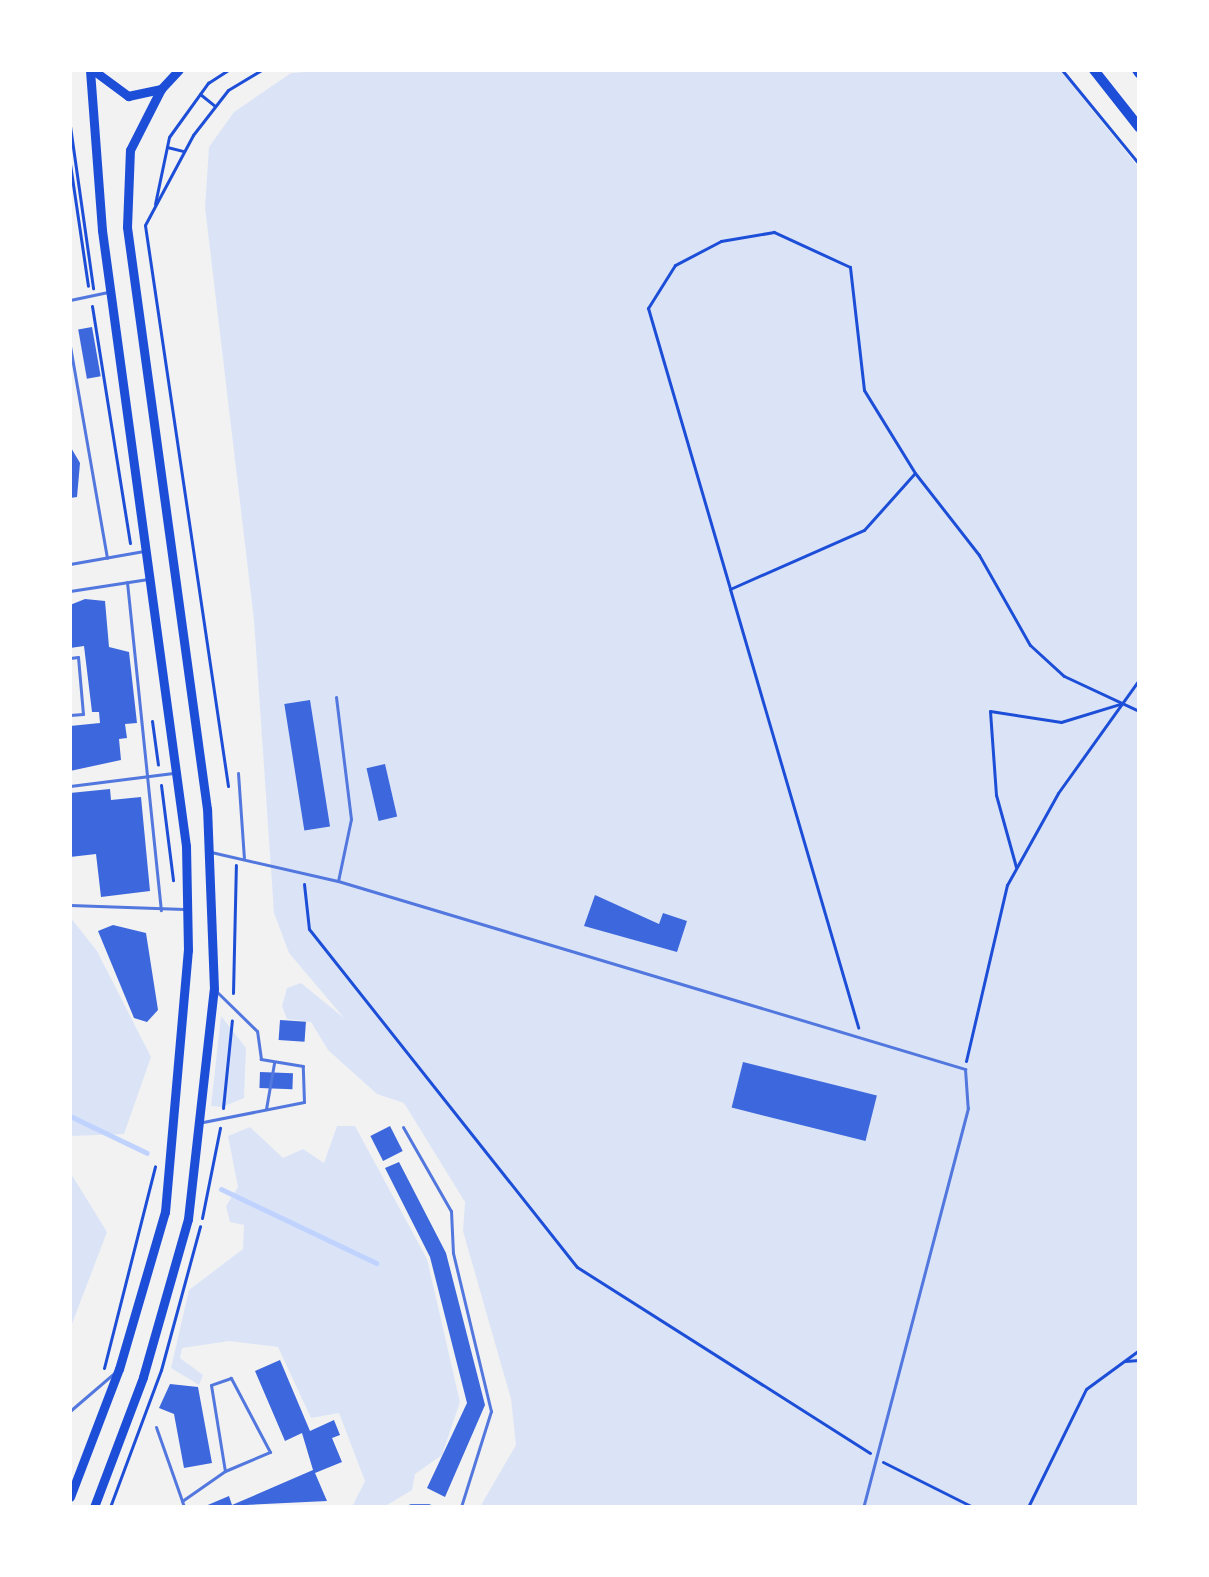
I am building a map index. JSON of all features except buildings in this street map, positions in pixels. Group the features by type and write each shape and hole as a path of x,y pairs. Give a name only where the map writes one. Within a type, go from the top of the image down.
{"main road":[{"path":"91,70 128,96 161,89"},
{"path":"70,1497 119,1369 169,1180 186,1019 188,909 177,773 111,292 91,70"},
{"path":"94,1507 143,1377 188,1219 214,989 211,852 127,227 130,150 161,89 179,70"},
{"path":"1094,70 1139,127"}],"street":[{"path":"411,1507 428,1507"}],"lane":[{"path":"70,300 111,292"},
{"path":"70,346 107,558"},
{"path":"70,564 148,551"},
{"path":"70,591 152,579"},
{"path":"127,582 152,776 161,910"},
{"path":"70,658 78,657 83,714 70,715"},
{"path":"336,697 351,819 338,881"},
{"path":"70,786 177,773"},
{"path":"238,773 244,858"},
{"path":"211,852 338,881 965,1069 968,1108 863,1507"},
{"path":"70,905 188,909"},
{"path":"199,1122 304,1102 303,1066 261,1059 257,1031 214,989"},
{"path":"266,1109 274,1063"},
{"path":"403,1127 451,1211 453,1253 491,1411 461,1507"},
{"path":"70,1411 119,1369"},
{"path":"182,1501 225,1471 270,1452 231,1378 211,1385 225,1471"},
{"path":"156,1427 184,1507"}],"path":[{"path":"154,208 167,147 200,94 228,70"},
{"path":"145,225 184,151 215,106 261,70"},
{"path":"1063,70 1139,163"},
{"path":"200,94 215,106"},
{"path":"70,126 92,296"},
{"path":"167,147 184,151"},
{"path":"70,164 131,554"},
{"path":"862,1039 648,308 675,265 721,241 774,232 850,267 864,390 915,473 979,555 1030,645 1064,676 1139,711"},
{"path":"730,589 864,530 915,473"},
{"path":"965,1069 1016,867 1139,680"},
{"path":"150,704 175,910"},
{"path":"1016,867 996,795 990,711 1061,722 1121,704"},
{"path":"305,872 309,929 577,1267 874,1456 973,1507"},
{"path":"98,1387 158,1151"},
{"path":"1028,1507 1086,1389 1139,1350"},
{"path":"1121,1361 1139,1360"}],"shaded area":[{"path":"334,70 1060,70 1139,168 1139,1507 480,1507 516,1445 511,1399 463,1231 465,1202 404,1103 377,1094 328,1050 311,1022 287,1019 282,1006 287,988 301,983 344,1018 289,953 274,913 254,620 205,207 209,147 234,112 291,73"},
{"path":"70,917 97,951 151,1057 124,1134 70,1136"},
{"path":"221,1016 246,1048 244,1098 222,1107 211,1106"},
{"path":"337,1126 355,1126 427,1259 460,1402 442,1455 415,1474 412,1490 384,1507 352,1507 365,1481 339,1413 311,1418 278,1347 229,1341 182,1348 180,1358 203,1375 199,1385 171,1368 189,1290 243,1249 244,1225 230,1222 226,1206 238,1187 228,1136 250,1127 283,1158 303,1149 324,1163"},
{"path":"70,1172 107,1232 70,1329"}],"waterway":[{"path":"70,1116 147,1153"},
{"path":"221,1189 376,1263"}]}
